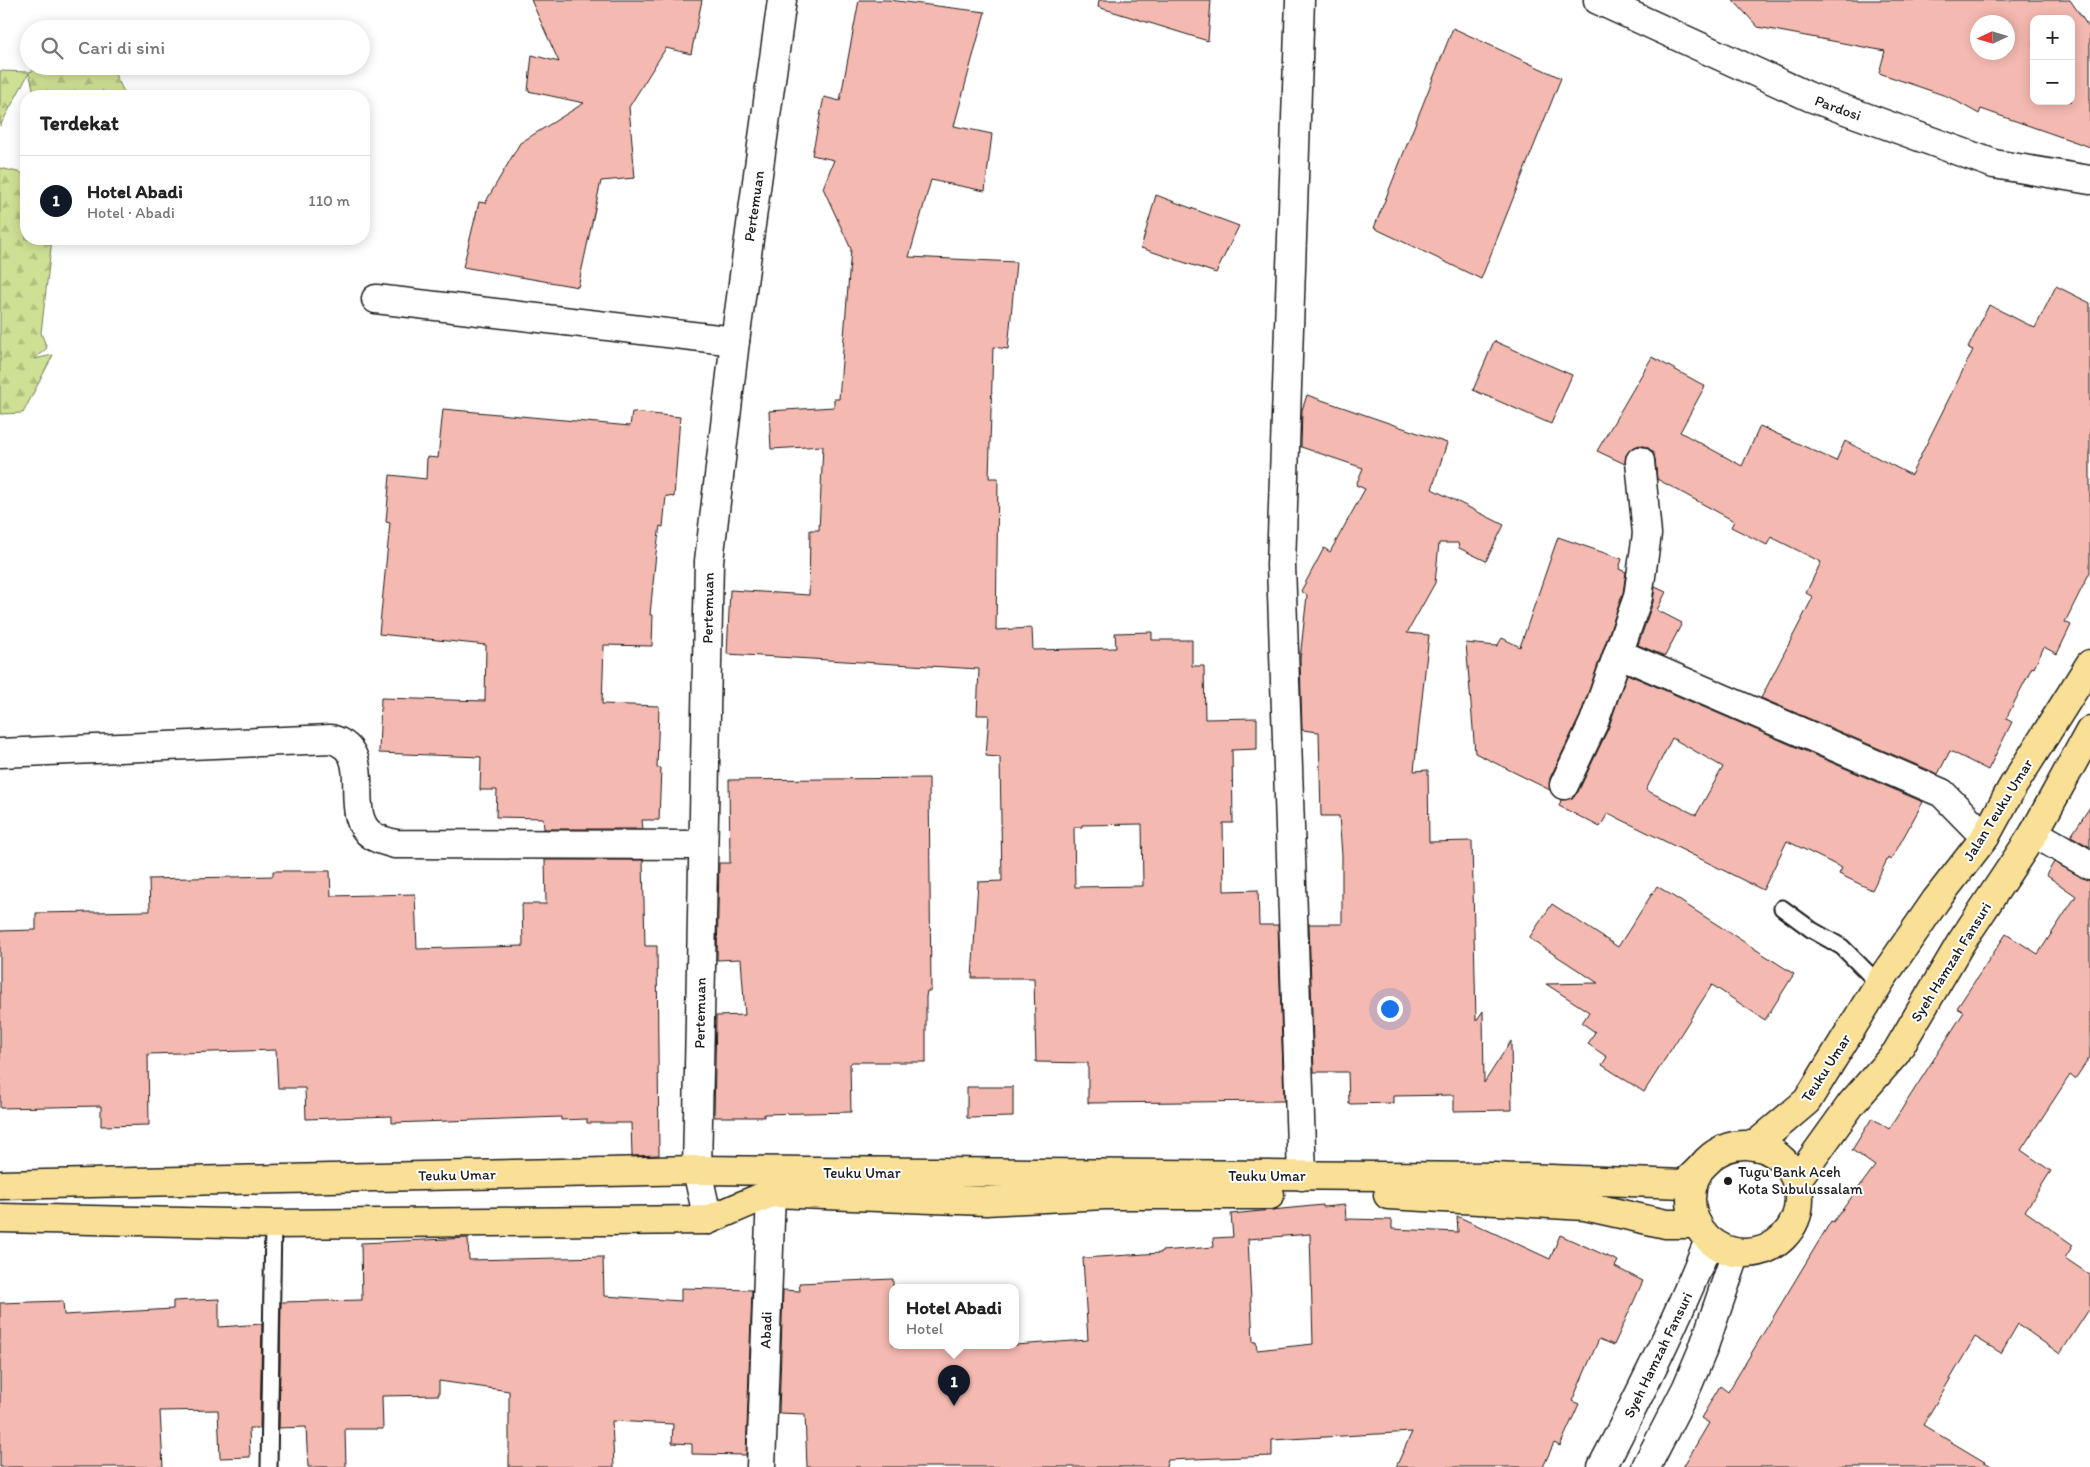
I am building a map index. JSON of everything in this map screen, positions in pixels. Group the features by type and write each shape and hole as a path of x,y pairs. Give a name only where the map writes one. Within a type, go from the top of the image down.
{"highway":[{"name":"Jalan Teuku Umar","path":"1884,977 1936,900 1985,837 2013,786 2090,664"},
{"name":"Syeh Hamzah Fansuri","path":"1796,1181 1852,1104 1896,1053 1960,944 2034,833 2090,731"},
{"name":"Teuku Umar","path":"1754,1146 1807,1101 1884,977"},
{"path":"1754,1146 1765,1149 1780,1157 1791,1170 1796,1181 1799,1209 1787,1234 1764,1250 1736,1253 1719,1247 1703,1232 1692,1206 1693,1187 1700,1170 1713,1156 1733,1147 1754,1146"},
{"name":"Teuku Umar","path":"0,1185 697,1170 1514,1178 1684,1184 1713,1156"},
{"path":"0,1218 274,1224 708,1220 771,1193 986,1201 1105,1195 1418,1196 1585,1206 1703,1232"}],"street":[{"name":"Pertemuan","path":"708,1220 697,1170 709,561 735,341 782,0"},
{"path":"1300,0 1282,565 1302,1176"},
{"name":"Pardosi","path":"1598,0 1810,98 1994,164 2090,180"},
{"path":"376,299 735,341"},
{"path":"1564,785 1594,722 1620,654 1638,597 1647,534 1640,461"},
{"path":"1620,654 1942,793 1985,837"},
{"path":"0,753 331,739 342,742 351,750 354,759 360,815 365,828 372,836 395,844 702,846"},
{"path":"2034,833 2090,865"},
{"name":"Abadi","path":"761,1467 771,1193"},
{"name":"Syeh Hamzah Fansuri","path":"1602,1467 1681,1310 1703,1232"},
{"path":"1646,1467 1693,1372 1736,1253"}],"lane":[{"path":"1782,908 1812,930 1842,947 1876,981 1884,977"},
{"path":"269,1467 274,1224"}],"green space":[{"path":"0,71 20,72 20,75 28,75 0,126"},
{"path":"30,75 116,75 123,90 33,90"},
{"path":"0,168 20,173 20,245 51,245 41,333 47,348 34,359 53,355 23,413 0,414"}],"building":[{"path":"531,0 702,0 691,54 666,48 629,107 635,178 601,181 578,287 463,267 479,202 485,203 520,143 584,103 528,91 532,55 559,62"},
{"path":"859,0 889,0 985,12 954,126 992,134 985,191 931,180 909,257 1016,262 1008,349 993,347 989,478 998,478 996,630 1032,628 1033,650 1116,648 1115,633 1152,632 1152,640 1192,640 1192,666 1204,666 1205,719 1257,718 1257,749 1232,750 1233,823 1223,823 1224,891 1258,890 1259,925 1278,925 1284,1101 1088,1103 1088,1063 1036,1062 1034,978 972,978 978,882 1002,881 1000,757 986,756 989,715 977,715 979,669 727,654 730,590 809,595 810,530 819,530 823,446 771,449 769,411 834,407 834,399 839,399 851,249 823,188 834,160 812,155 824,97 840,101","holes":["1142,824 1143,886 1075,887 1074,827 1082,827 1082,825"]},
{"path":"1099,0 1211,0 1208,41 1098,7"},
{"path":"1733,0 2070,0 2090,29 2090,147 1981,109 1979,114 1949,97 1879,73 1885,51 1758,27"},
{"path":"1453,28 1561,78 1481,279 1374,228"},
{"path":"1156,195 1239,226 1216,273 1141,248"},
{"path":"2056,286 2090,303 2090,572 2065,622 2071,625 2057,654 2044,647 2034,668 2032,667 2006,719 2012,722 1988,770 1950,751 1938,774 1761,698 1813,597 1806,593 1821,562 1771,537 1767,545 1731,527 1734,521 1657,479 1653,452 1647,447 1639,445 1631,449 1626,455 1625,464 1597,451 1652,357 1705,386 1680,432 1742,466 1760,426 1836,461 1845,441 1911,475 1973,350 1968,348 1989,305 2035,328"},
{"path":"1494,341 1572,375 1551,424 1473,390"},
{"path":"1307,395 1447,443 1432,489 1504,525 1486,561 1459,548 1458,543 1439,543 1435,583 1407,633 1429,635 1414,771 1428,770 1429,842 1472,841 1476,1021 1483,1011 1484,1083 1511,1041 1512,1110 1454,1111 1454,1095 1393,1096 1393,1103 1349,1104 1348,1072 1314,1072 1309,924 1342,924 1342,855 1339,816 1321,816 1319,732 1302,730 1300,659 1307,595 1301,591 1324,548 1330,552 1365,489 1356,485 1363,468 1301,447 1302,410"},
{"path":"443,409 630,426 632,412 680,417 674,497 666,496 663,527 660,526 656,553 650,615 653,615 652,646 604,645 602,704 659,706 657,768 661,768 659,820 642,820 643,829 544,829 543,818 496,817 497,790 480,790 481,757 379,753 381,698 485,701 486,645 379,634 390,523 386,522 390,475 426,479 427,457 438,458"},
{"path":"1558,537 1622,559 1619,569 1626,572 1623,593 1580,716 1550,778 1550,790 1475,753 1466,643 1497,646 1502,638 1520,647"},
{"path":"1655,587 1666,592 1657,610 1682,623 1665,656 1638,645 1653,602"},
{"path":"1627,674 1923,802 1891,860 1888,858 1872,890 1839,874 1842,868 1787,841 1763,890 1608,813 1600,827 1559,806 1561,800 1572,798 1578,792 1608,729","holes":["1672,738 1723,767 1696,815 1646,790"]},
{"path":"929,778 931,991 927,991 926,997 926,1062 852,1062 850,1064 851,1112 764,1114 764,1117 714,1117 716,1016 745,1015 741,959 717,960 719,863 730,863 729,780"},
{"path":"2090,807 2090,847 2071,836"},
{"path":"545,860 643,860 645,946 657,946 659,1155 632,1156 631,1123 587,1123 587,1119 561,1120 561,1117 392,1123 392,1116 306,1119 305,1088 278,1088 276,1050 148,1054 149,1125 101,1126 101,1106 0,1108 0,931 36,930 36,913 150,911 149,879 273,876 273,871 330,871 331,896 415,894 417,949 523,946 522,904 546,904"},
{"path":"2054,862 2090,881 2090,1057 2075,1079 2070,1075 2021,1150 2051,1171 2025,1211 2073,1245 2065,1258 2090,1275 2090,1308 2060,1354 2018,1324 2001,1353 1975,1337 1923,1425 1993,1467 1683,1467 1709,1423 1701,1418 1720,1386 1728,1392 1831,1221 1833,1222 1875,1166 1852,1150 1872,1118 1889,1129 1964,1012 1957,1008 2006,934 2038,954 2076,896 2046,875"},
{"path":"1657,886 1794,974 1765,1020 1712,985 1644,1092 1602,1065 1607,1057 1588,1044 1595,1032 1582,1023 1589,1012 1546,984 1598,983 1529,938 1552,904 1618,947"},
{"path":"967,1087 1013,1087 1013,1117 967,1118"},
{"path":"1323,1205 1323,1207 1345,1205 1346,1219 1392,1220 1392,1229 1458,1232 1457,1216 1550,1259 1560,1235 1618,1261 1615,1267 1643,1281 1614,1345 1599,1339 1572,1401 1579,1404 1560,1446 1554,1443 1543,1467 1396,1467 1412,1432 1272,1440 1272,1456 1168,1460 1166,1467 807,1467 805,1414 779,1413 783,1290 800,1291 799,1283 893,1279 893,1284 889,1284 889,1349 1019,1349 1019,1345 1088,1340 1083,1258 1161,1253 1161,1251 1214,1247 1213,1238 1233,1237 1231,1214","holes":["1310,1234 1313,1344 1257,1350 1256,1342 1253,1342 1248,1239"]},
{"path":"468,1238 469,1260 603,1257 604,1296 681,1301 681,1288 752,1290 746,1455 692,1454 692,1444 672,1443 673,1424 612,1421 614,1467 509,1467 509,1391 439,1381 439,1395 382,1396 383,1429 345,1429 346,1467 308,1467 306,1427 279,1428 281,1302 362,1300 361,1243"},
{"path":"219,1299 219,1327 262,1324 260,1428 249,1428 250,1457 220,1458 218,1410 160,1411 163,1467 0,1467 0,1303 63,1301 64,1315 173,1309 173,1301"}],"place":[{"name":"Tugu Bank Aceh Kota Subulussalam","path":"1728,1181"},
{"name":"Hotel Abadi","path":"954,1406"}]}
